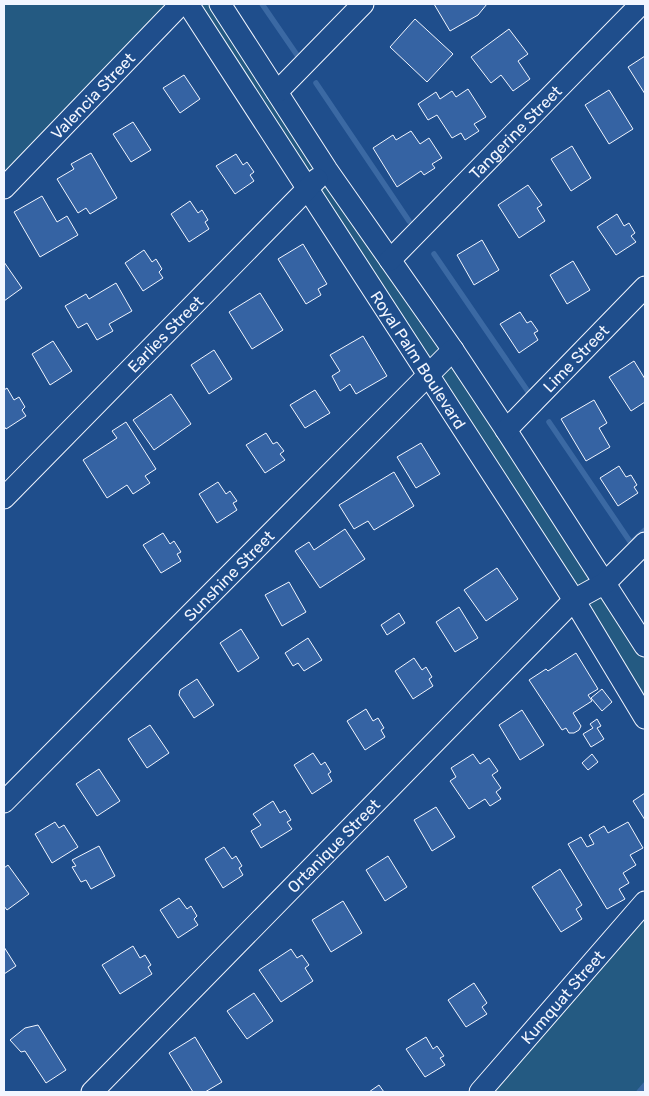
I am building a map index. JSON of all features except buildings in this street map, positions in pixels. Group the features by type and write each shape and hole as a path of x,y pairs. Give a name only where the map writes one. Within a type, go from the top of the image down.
{"street":[{"name":"Valencia Street","path":"4,188 181,4"},
{"name":"Royal Palm Boulevard","path":"188,4 574,600 645,718"},
{"name":"Royal Palm Boulevard","path":"220,4 326,170 453,350 506,430 645,646"},
{"path":"276,92 363,4"},
{"name":"Tangerine Street","path":"390,260 640,4"},
{"name":"Earlies Street","path":"4,498 326,170"},
{"name":"Lime Street","path":"506,430 645,287"},
{"name":"Sunshine Street","path":"4,802 453,350"},
{"name":"Ortanique Street","path":"92,1092 574,600 605,583 645,543"},
{"name":"Kumquat Street","path":"480,1092 645,902"}],"shaded area":[{"path":"4,4 181,4 4,188"},
{"path":"188,4 220,4 645,646 645,718"},
{"path":"645,901 645,1092 476,1092"}],"waterway":[{"path":"262,4 297,55"},
{"path":"316,83 409,221"},
{"path":"434,254 529,393"},
{"path":"549,422 631,543 645,530"},
{"path":"639,1092 645,1085"}]}
